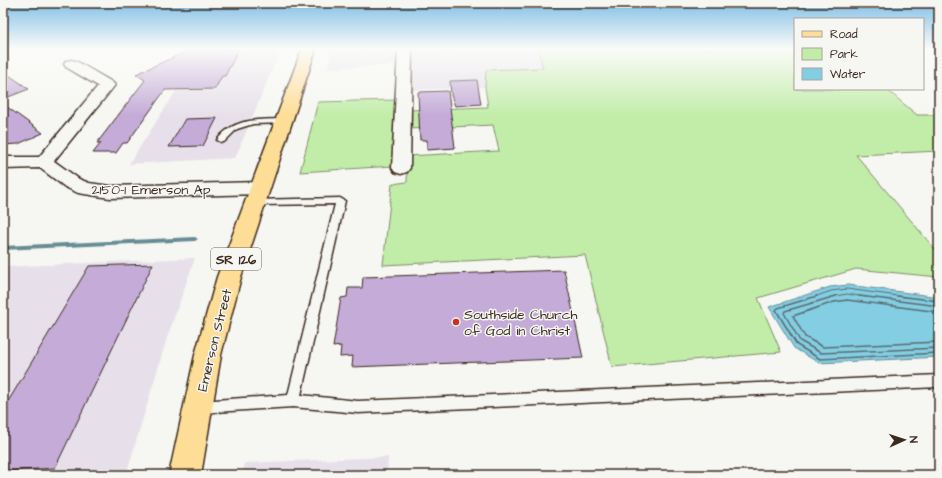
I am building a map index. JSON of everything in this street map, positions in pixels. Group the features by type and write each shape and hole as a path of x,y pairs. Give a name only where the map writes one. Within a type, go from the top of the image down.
{"main road":[{"name":"Emerson Street","path":"185,475 208,355 229,277 301,71"}],"street":[{"path":"3,163 44,162 107,85 84,71"},
{"path":"401,168 404,71"},
{"name":"2150-1 Emerson Ap","path":"44,162 72,183 85,189 110,192 258,195"}],"lane":[{"path":"221,140 226,132 234,127 253,122 284,121"},
{"path":"258,195 340,201 294,401"},
{"path":"198,407 294,401 358,407 939,381"}],"shaded area":[{"path":"189,71 272,71 235,158 129,164"},
{"path":"410,71 486,71 485,87 410,90"},
{"path":"195,258 167,338 126,475 3,475 3,267"},
{"path":"388,457 387,475 243,475 244,463"}],"green space":[{"path":"486,71 794,71 794,90 887,90 917,115 939,115 939,151 856,155 939,254 939,277 856,269 758,298 781,352 612,367 585,255 383,265 392,184 407,182 408,156 499,151 493,125 408,129 409,110 488,107 485,87"},
{"path":"397,100 393,166 300,172 318,102"}],"water":[{"path":"848,285 939,297 939,357 819,363 794,348 769,307 830,287"}],"building":[{"path":"3,71 29,89 3,99"},
{"path":"142,71 227,71 225,76 222,76 215,89 165,90 127,143 123,143 116,153 93,153 101,143 97,143 145,80 136,74"},
{"path":"477,80 481,104 455,106 451,95 450,81"},
{"path":"448,91 455,148 427,150 427,140 420,140 418,92"},
{"path":"3,104 43,133 18,144 3,145"},
{"path":"217,118 203,146 169,147 185,119"},
{"path":"153,264 55,468 3,471 3,410 89,266"},
{"name":"Southside Church of God in Christ","path":"564,270 583,358 352,367 353,356 340,357 341,346 333,347 341,298 347,297 348,288 362,288 363,277"}],"waterway":[{"path":"3,248 195,239"}],"place":[{"name":"Southside Church of God in Christ","path":"456,322"}]}
